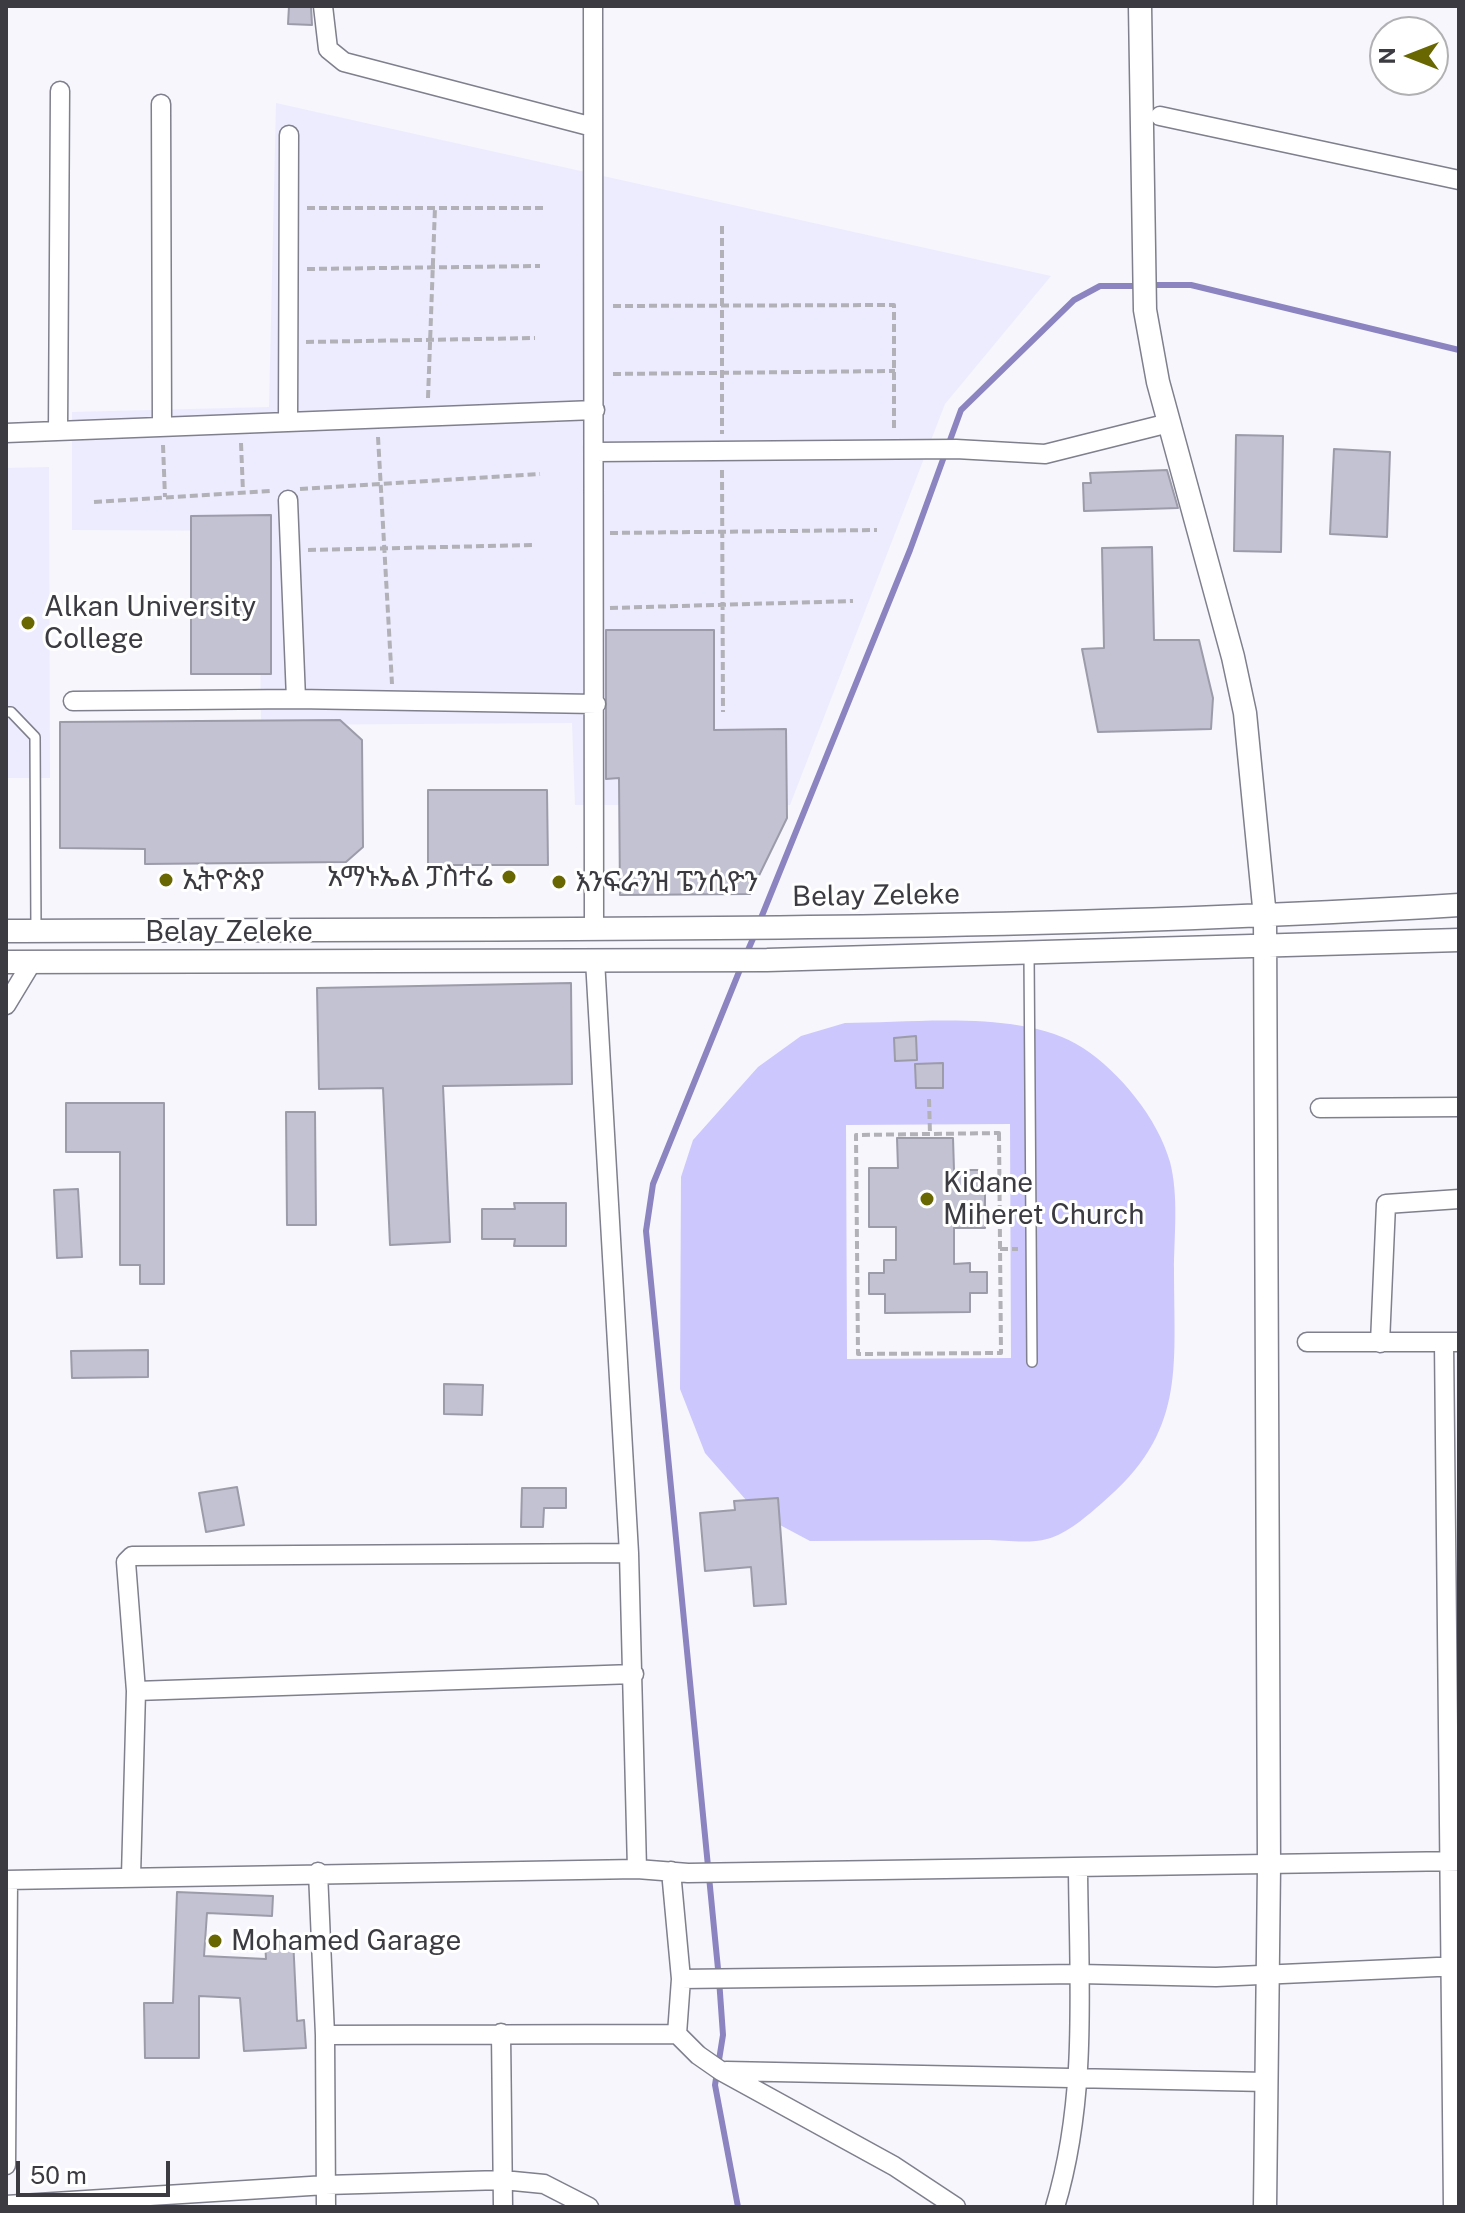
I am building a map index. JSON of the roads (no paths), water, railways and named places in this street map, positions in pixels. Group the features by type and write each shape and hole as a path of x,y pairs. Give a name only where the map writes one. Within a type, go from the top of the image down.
{"street":[{"path":"323,6 328,49 344,62 593,127"},
{"path":"593,6 594,929 629,1553 637,1869"},
{"path":"1140,6 1145,310 1169,423 1233,657 1245,713 1265,917 1269,1866 1265,2207"},
{"path":"58,431 60,91"},
{"path":"161,104 162,427"},
{"path":"1160,116 1459,180"},
{"path":"288,422 289,135"},
{"path":"6,433 595,410"},
{"path":"595,452 956,449 1045,454 1169,423"},
{"path":"284,493 290,550 296,699"},
{"path":"73,701 296,699 596,704"},
{"name":"Belay Zeleke","path":"6,931 729,929 1265,917 1459,905"},
{"path":"6,1005 32,962 36,931"},
{"name":"Belay Zeleke","path":"6,962 767,960 1266,948 1459,940"},
{"path":"1320,1108 1459,1107"},
{"path":"1380,1343 1383,1210 1386,1204 1459,1199"},
{"path":"1307,1342 1452,1342 1453,2207"},
{"path":"131,1876 136,1691 126,1562 139,1553 629,1553"},
{"path":"136,1691 634,1674"},
{"path":"6,2165 7,1880 318,1872 637,1869 725,1873 1078,1870 1455,1861"},
{"path":"1055,2207 1069,2160 1079,2077 1078,1870"},
{"path":"318,1872 325,2035 326,2207"},
{"path":"677,2034 681,1979 679,1872"},
{"path":"681,1979 1079,1974 1216,1977 1455,1966"},
{"path":"501,2033 503,2207"},
{"path":"325,2035 677,2034 698,2055 721,2071 894,2166 956,2207"},
{"path":"721,2071 1267,2082"},
{"path":"6,2205 326,2185 503,2180 544,2184 589,2207"}],"lane":[{"path":"6,712 11,712 35,737 36,931"},
{"path":"1029,954 1032,1362"}],"waterway":[{"path":"1149,285 1191,285 1459,350"},
{"path":"759,923 910,550 961,410 1074,300 1100,286 1138,286"},
{"path":"745,957 755,934"},
{"path":"738,2207 715,2085 723,2035 719,1979 646,1231 653,1184 741,967"}],"place":[{"name":"Alkan University College","path":"28,623"},
{"name":"አማኑኤል ፓስተሬ","path":"509,877"},
{"name":"ኢትዮጵያ","path":"166,880"},
{"name":"እንፍራንዝ ፔንሲዮን","path":"559,882"},
{"name":"Kidane Miheret Church","path":"927,1199"},
{"name":"Mohamed Garage","path":"215,1941"}]}
